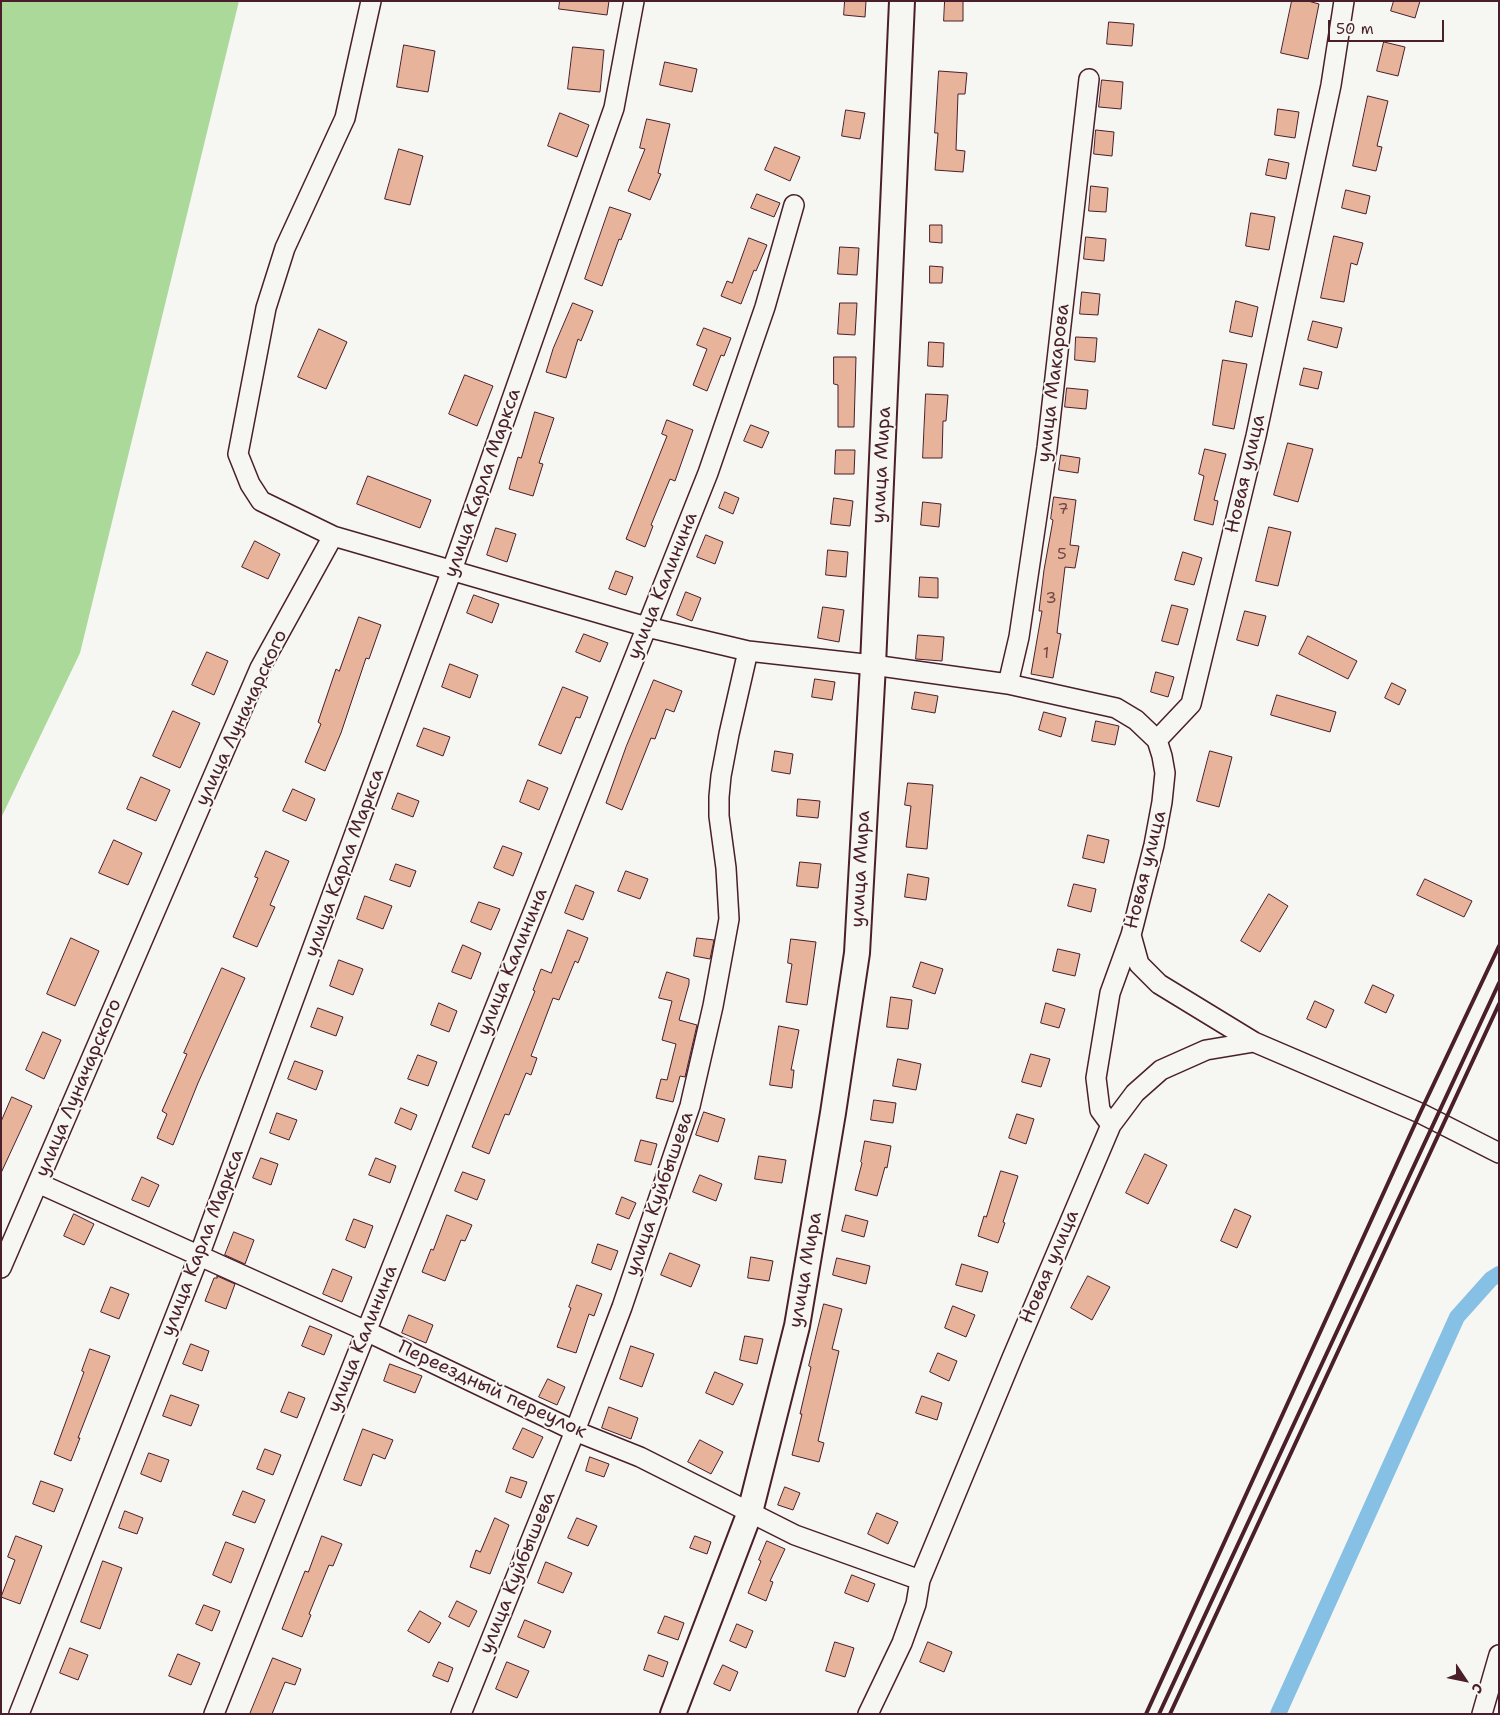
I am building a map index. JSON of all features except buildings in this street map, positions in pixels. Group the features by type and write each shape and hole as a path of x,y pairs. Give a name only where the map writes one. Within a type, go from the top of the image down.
{"street":[{"path":"371,1 345,118 285,248 266,308 238,454 250,484 261,501 333,536 647,627 748,651 873,665 1008,684 1116,708 1136,720 1156,740"},
{"name":"улица Карла Маркса","path":"19,1714 199,1256 452,570 614,108 634,1"},
{"name":"улица Мира","path":"673,1714 750,1512 797,1326 833,1114 857,953 873,665 902,1"},
{"name":"Новая улица","path":"868,1714 904,1635 916,1604 920,1580 1111,1125 1100,1110 1096,1078 1110,993 1131,935 1154,845 1162,802 1165,773 1162,756 1156,740 1191,704 1256,436 1331,85 1344,1"},
{"name":"улица Макарова","path":"1008,684 1019,637 1047,448 1089,79"},
{"name":"улица Калинина","path":"214,1714 712,464 765,307 794,205"},
{"name":"улица Луначарского","path":"1,1268 260,668 333,536"},
{"name":"улица Куйбышева","path":"461,1714 575,1431 622,1307 690,1106 713,1006 729,919 726,868 719,816 719,797 729,734 748,651"},
{"path":"1131,935 1139,964 1159,984 1254,1042 1420,1113 1499,1153"},
{"path":"1111,1125 1135,1093 1161,1070 1206,1050 1254,1042"},
{"name":"Переездный переулок","path":"38,1184 366,1331 575,1431 640,1458 795,1534 920,1580"},
{"path":"1482,1714 1499,1655"}],"green space":[{"path":"1,1 239,1 80,653 1,818"}],"waterway":[{"path":"1278,1714 1457,1317 1491,1279 1499,1274"}],"railway":[{"path":"1146,1714 1420,1113 1499,946"},
{"path":"1159,1714 1499,983"},
{"path":"1170,1714 1499,1004"}]}
